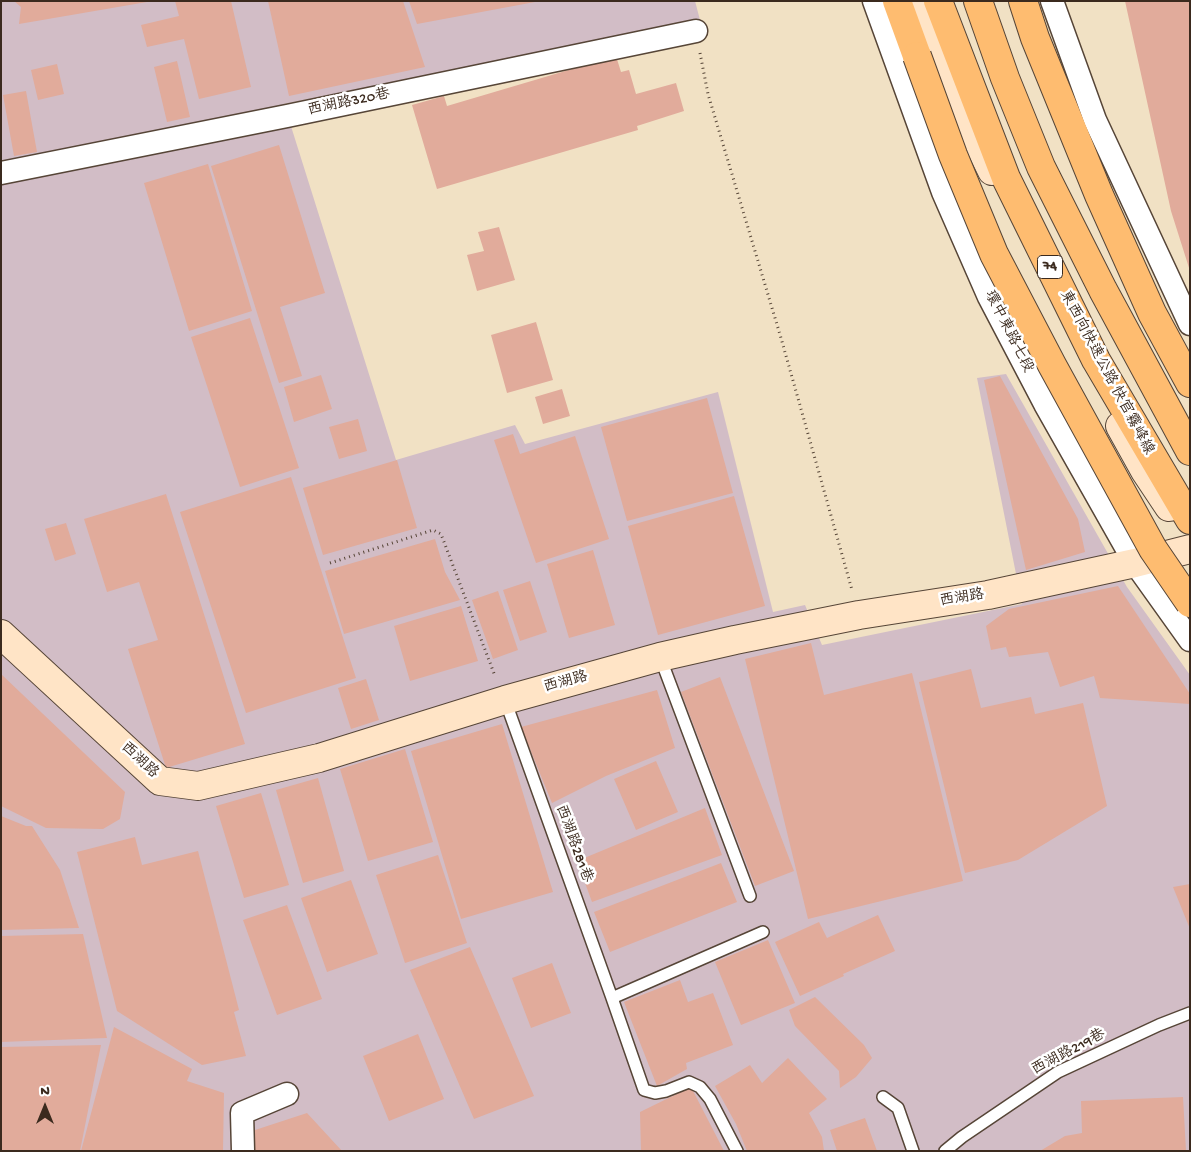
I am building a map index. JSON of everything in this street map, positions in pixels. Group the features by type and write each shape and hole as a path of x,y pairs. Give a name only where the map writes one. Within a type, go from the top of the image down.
{"highway":[{"path":"897,1 953,155 994,254 1052,365 1153,549 1190,603"},
{"name":"東西向快速公路 快官霧峰線","path":"938,1 1006,178 1096,360 1190,520"},
{"name":"74","path":"978,1 1041,168 1103,290 1190,451"},
{"path":"1024,1 1035,38 1099,195 1152,313 1190,383"}],"street":[{"name":"環中東路七段","path":"874,1 943,192 989,297 1045,404 1135,563 1190,640"},
{"path":"923,1 965,116 1086,366 1145,471 1190,539"},
{"path":"991,1 1049,164 1144,351 1190,433"},
{"path":"1052,1 1095,120 1190,324"},
{"name":"西湖路320巷","path":"1,174 696,31"},
{"name":"西湖路","path":"1,634 160,782 198,786 319,758 504,700 660,657 859,615 988,595 1190,549"},
{"path":"243,1151 242,1113 287,1094"}],"lane":[{"path":"660,657 750,896"},
{"name":"西湖路281巷","path":"504,700 644,1090 655,1093 666,1092 689,1082 700,1087 710,1099 737,1151"},
{"path":"612,998 763,932"},
{"name":"西湖路219巷","path":"945,1151 1058,1072 1159,1025 1190,1013"},
{"path":"882,1097 898,1108 913,1151"}],"path":[{"path":"696,31 711,102 781,338 859,615"},
{"path":"330,563 433,530 441,534 504,700"}],"shaded area":[{"path":"1,1 695,1 700,20 284,104 396,460 515,425 525,444 718,392 773,612 805,605 822,645 1022,604 977,378 1006,374 1127,587 1190,675 1190,1151 1,1151"}],"building":[{"path":"14,1 147,2 19,24 21,7"},
{"path":"175,1 231,1 251,87 199,99 184,39 147,47 141,25 179,16"},
{"path":"268,1 403,1 425,67 289,96"},
{"path":"409,1 535,1 535,2 417,24"},
{"path":"1125,1 1190,1 1190,271 1171,211"},
{"path":"616,56 621,72 629,70 636,94 676,83 684,111 637,126 638,130 437,189 412,105 444,96 447,106"},
{"path":"177,61 190,117 167,122 154,67"},
{"path":"57,64 64,94 38,100 31,70"},
{"path":"26,91 37,152 14,156 3,95"},
{"path":"279,145 325,293 280,307 302,376 279,383 211,166"},
{"path":"208,164 252,311 189,331 144,183"},
{"path":"499,227 515,280 477,291 467,255 484,251 478,232"},
{"path":"250,318 299,468 240,487 191,337"},
{"path":"536,322 553,380 507,393 491,335"},
{"path":"321,375 332,409 294,422 284,387"},
{"path":"1000,376 1078,519 1085,552 1026,570 984,380"},
{"path":"562,389 570,416 543,424 535,397"},
{"path":"707,398 733,493 627,521 601,427"},
{"path":"358,419 367,451 339,459 329,427"},
{"path":"513,434 520,454 575,436 609,539 536,563 494,440"},
{"path":"397,460 417,528 323,555 303,488"},
{"path":"291,477 356,678 246,713 180,512"},
{"path":"166,494 245,744 166,768 128,649 158,640 139,582 107,592 84,519"},
{"path":"734,496 765,606 658,635 628,526"},
{"path":"66,523 76,554 55,561 45,529"},
{"path":"435,539 445,572 460,600 344,634 325,571"},
{"path":"593,550 615,625 569,638 547,564"},
{"path":"530,581 547,632 520,641 503,590"},
{"path":"1118,586 1190,694 1190,704 1100,698 1094,676 1060,687 1048,652 1009,657 1006,647 991,650 986,626 1009,609"},
{"path":"498,591 518,650 493,659 472,600"},
{"path":"461,606 478,661 410,681 394,626"},
{"path":"811,643 824,695 912,673 963,881 808,919 745,659"},
{"path":"971,669 981,708 1031,697 1035,714 1083,703 1107,806 1018,860 965,873 919,682"},
{"path":"1,674 125,792 120,819 103,829 46,828 1,806"},
{"path":"720,677 794,871 755,886 681,692"},
{"path":"366,679 379,720 351,729 338,688"},
{"path":"657,690 675,748 606,776 552,803 521,727"},
{"path":"502,724 553,892 461,919 411,751"},
{"path":"405,749 433,842 368,861 340,769"},
{"path":"656,761 678,812 636,830 614,779"},
{"path":"318,778 344,871 303,883 276,790"},
{"path":"261,793 289,885 244,898 216,806"},
{"path":"705,808 722,855 592,902 577,861"},
{"path":"1,816 26,826 32,826 60,870 79,928 1,930"},
{"path":"135,837 142,865 198,851 239,1010 234,1012 246,1056 202,1065 117,1011 77,852"},
{"path":"438,855 467,943 405,963 376,875"},
{"path":"721,863 737,902 610,952 594,912"},
{"path":"351,880 378,954 327,972 301,898"},
{"path":"1190,884 1190,929 1173,887"},
{"path":"287,905 322,999 277,1015 243,920"},
{"path":"878,915 895,951 800,996 775,942 819,922 827,938"},
{"path":"83,934 107,1038 1,1042 1,936"},
{"path":"768,940 795,1003 741,1025 715,962"},
{"path":"470,947 534,1096 474,1119 410,970"},
{"path":"552,963 571,1013 531,1028 512,978"},
{"path":"680,980 688,1002 713,993 733,1045 686,1063 687,1069 657,1086 624,1002"},
{"path":"815,997 864,1045 872,1058 856,1077 840,1088 839,1071 795,1026 789,1010"},
{"path":"114,1027 192,1069 187,1081 224,1093 223,1151 81,1151"},
{"path":"418,1034 444,1099 389,1121 363,1056"},
{"path":"101,1045 80,1151 1,1151 1,1047"},
{"path":"788,1058 827,1099 809,1113 822,1137 824,1151 747,1151 736,1124 715,1086 750,1065 762,1083"},
{"path":"691,1087 724,1151 641,1151 640,1112"},
{"path":"1183,1097 1186,1151 1040,1151 1065,1136 1082,1133 1081,1101"},
{"path":"307,1113 342,1151 249,1151 249,1132"},
{"path":"865,1118 877,1151 837,1151 830,1130"}]}
